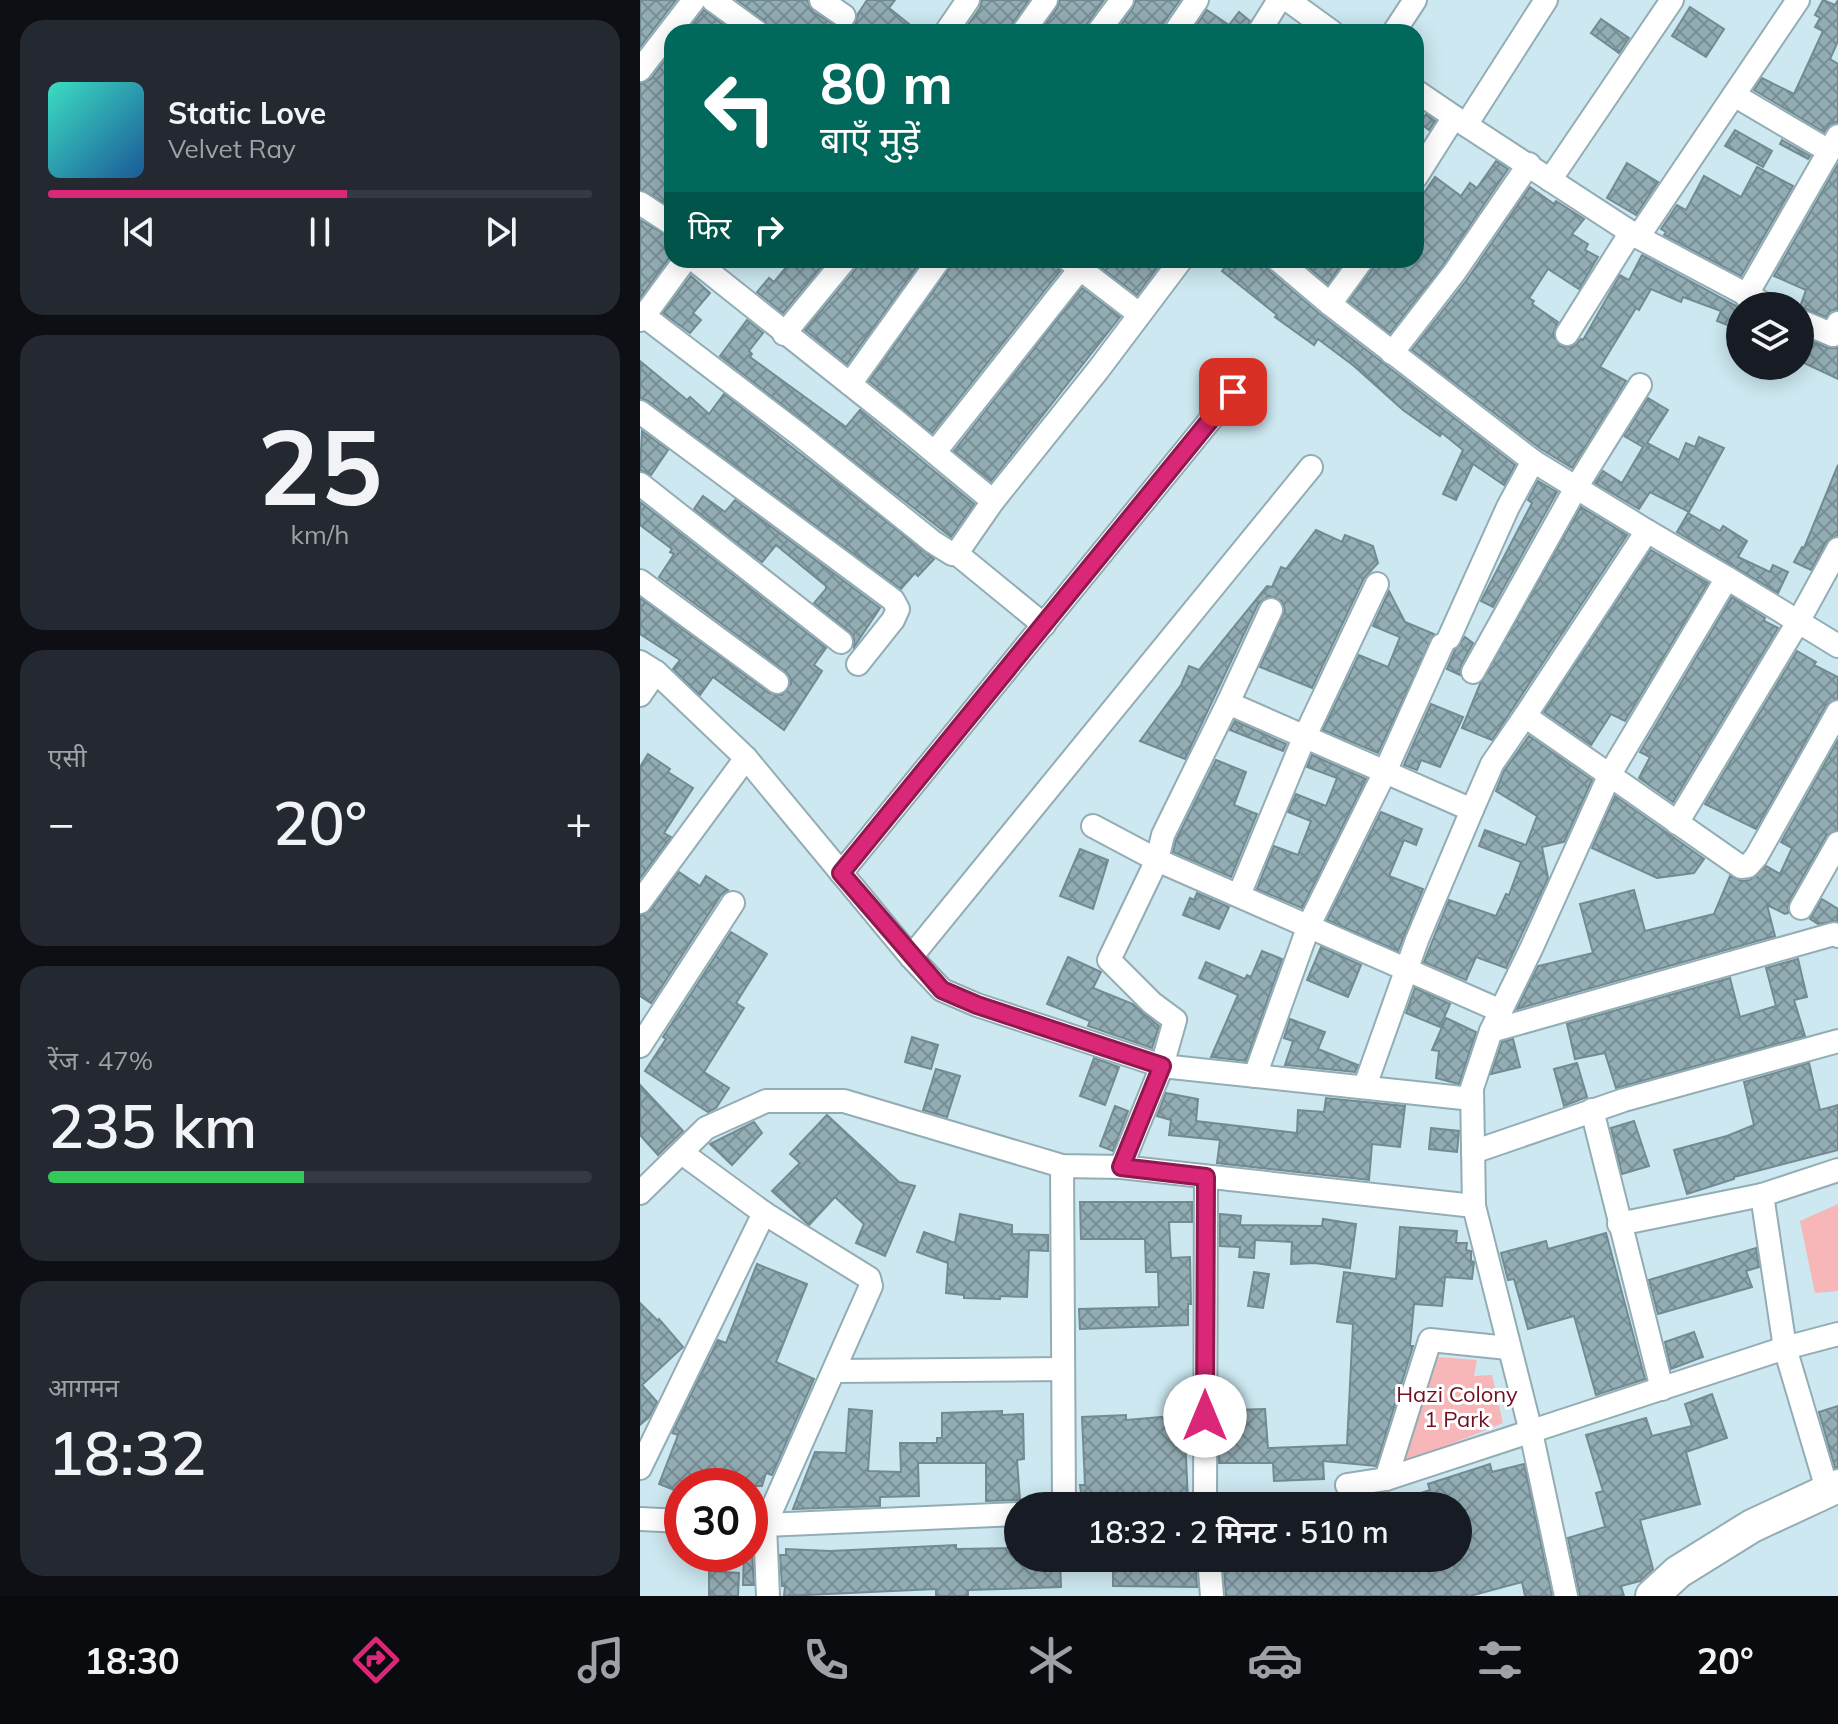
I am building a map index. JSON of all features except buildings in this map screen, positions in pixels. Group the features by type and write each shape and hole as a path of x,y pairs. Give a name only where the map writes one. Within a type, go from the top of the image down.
{"main road":[{"path":"1652,1596 1678,1572 1752,1526 1833,1488"}],"street":[{"path":"675,24 694,0"},
{"path":"713,0 746,24"},
{"path":"821,0 844,16"},
{"path":"951,24 967,0"},
{"path":"1029,24 1046,0"},
{"path":"1104,24 1122,0"},
{"path":"1180,24 1197,0"},
{"path":"1264,24 1279,0"},
{"path":"1288,0 1321,24"},
{"path":"1399,24 1415,0"},
{"path":"1424,167 1546,0"},
{"path":"1550,180 1672,0"},
{"path":"1567,334 1798,0"},
{"path":"640,70 664,39"},
{"path":"1734,95 1834,144 1748,292"},
{"path":"1424,96 1635,234 1739,292"},
{"path":"1392,353 1454,273 1529,164"},
{"path":"640,203 664,219"},
{"path":"679,268 641,316 800,435 933,542 949,553 956,553 1044,625"},
{"path":"704,268 993,501"},
{"path":"784,334 838,268"},
{"path":"850,384 933,268"},
{"path":"935,452 1075,268"},
{"path":"1085,268 1139,314"},
{"path":"956,553 1175,268"},
{"path":"1287,268 1533,461 1838,646"},
{"path":"1330,304 1356,268"},
{"path":"1814,325 1836,332"},
{"path":"1473,672 1577,486 1640,385"},
{"path":"841,873 1233,392"},
{"path":"640,412 893,600 898,609 893,620 858,664"},
{"path":"1255,1076 1309,925 1384,774 1508,507 1533,461"},
{"path":"911,957 1311,467"},
{"path":"640,484 841,642"},
{"path":"1365,1086 1406,968 1492,764 1647,531"},
{"path":"1677,823 1798,622 1838,549"},
{"path":"1566,1596 1531,1432 1474,1206 1472,1099 1475,1072 1610,774 1727,578"},
{"path":"640,581 777,682"},
{"path":"1239,895 1304,738 1377,584"},
{"path":"1121,1167 1162,1066 1175,1020 1152,1003 1109,960 1157,860 1163,835 1271,610"},
{"path":"640,695 648,667 746,758 942,990 977,1005 1162,1066 1472,1099"},
{"path":"1228,703 1472,810"},
{"path":"1525,716 1741,867 1748,866 1756,857 1838,712"},
{"path":"640,902 746,758"},
{"path":"1093,826 1157,860 1501,1011"},
{"path":"1801,908 1838,843"},
{"path":"640,1046 733,903"},
{"path":"1491,1031 1837,933"},
{"path":"1473,1152 1592,1110 1838,1041"},
{"path":"640,1193 706,1128 766,1101 844,1101 1062,1166 1121,1167 1474,1206"},
{"path":"1592,1110 1662,1389"},
{"path":"682,1153 764,1213 869,1278 870,1290 834,1371 768,1505"},
{"path":"1062,1166 1064,1492"},
{"path":"1619,1224 1762,1195 1838,1170"},
{"path":"1205,1492 1206,1177"},
{"path":"1762,1195 1785,1348 1833,1488"},
{"path":"640,1468 764,1213"},
{"path":"1347,1485 1386,1479 1785,1348 1838,1334"},
{"path":"1386,1479 1430,1340 1508,1348"},
{"path":"834,1371 1063,1369"},
{"path":"768,1525 1004,1515"},
{"path":"640,1519 664,1520"},
{"path":"765,1572 768,1596"},
{"path":"1210,1572 1212,1596"}],"green space":[{"path":"1838,1204 1838,1291 1815,1293 1800,1221"},
{"name":"Hazi Colony 1 Park","path":"1438,1357 1477,1360 1474,1376 1492,1375 1503,1423 1404,1463"}],"route":[{"path":"1205,1416 1206,1177 1121,1167 1162,1066 977,1005 942,990 841,873 1233,392"}]}
